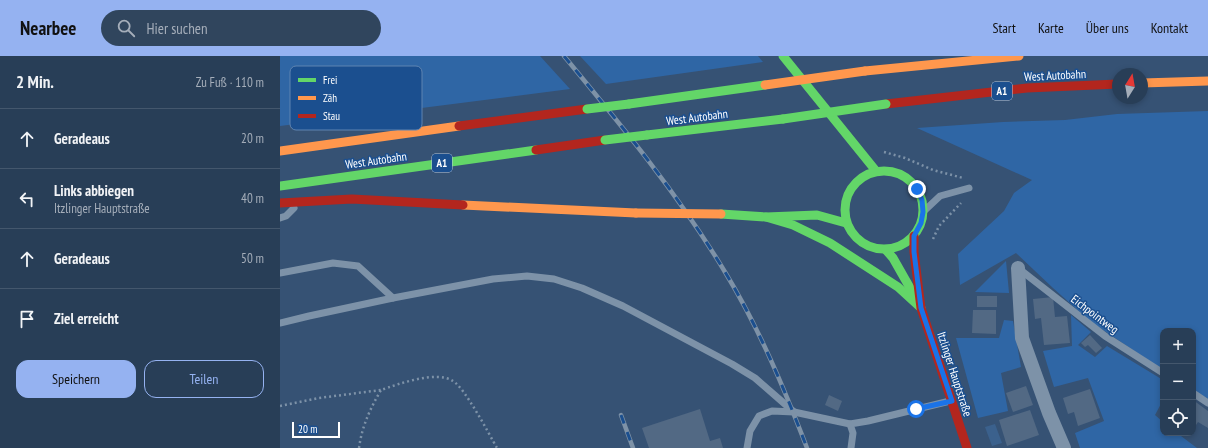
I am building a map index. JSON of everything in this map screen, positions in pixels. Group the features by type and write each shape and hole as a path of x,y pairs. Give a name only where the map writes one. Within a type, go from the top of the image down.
{"main road":[{"path":"783,56 876,171"},
{"name":"West Autobahn","path":"280,151 865,71 1019,56"},
{"path":"1148,83 1208,81"},
{"name":"West Autobahn","path":"280,186 605,140 783,119 886,104 1027,88 1112,84"},
{"path":"847,136 851,154"},
{"path":"853,170 854,185"},
{"path":"876,171 893,172 909,180 917,189 922,200 923,212 921,223 914,236 898,247 886,250 874,249 855,237 846,223 844,208 846,198 854,185 866,175 876,171"},
{"path":"280,203 352,200 636,213 721,214 766,217 817,215 846,223"},
{"path":"766,217 793,225 830,243 898,287 921,308"},
{"path":"914,236 914,252 921,308"},
{"path":"886,250 893,258 921,308"},
{"name":"Itzlinger Hauptstraße","path":"921,308 967,448"}],"street":[{"path":"1018,268 1022,338 1036,379 1064,448"}],"lane":[{"path":"923,212 940,196 969,188"},
{"path":"280,218 286,216 300,202"},
{"path":"280,273 333,262 358,266 393,298"},
{"name":"Eichpointweg","path":"1018,268 1105,336 1160,371"},
{"path":"280,323 393,298 493,279 528,276 554,279 582,288 623,306 732,364 755,378 794,412"},
{"path":"1196,395 1208,403"},
{"path":"747,448 750,431 759,416 772,411 794,412 850,424 952,401"},
{"path":"850,424 853,433 852,448"}],"path":[{"path":"280,406 319,398 381,390 409,380 441,377 453,380 464,392 497,448"},
{"path":"359,448 361,434 369,411 381,390"}],"shaded area":[{"path":"280,56 540,56 570,89 422,108 422,66 290,66 290,125 280,126"},
{"path":"580,56 758,56 763,62 606,84"},
{"path":"1208,111 1208,399 1196,392 1196,328 1160,328 1160,368 1091,322 1016,253 960,285 958,254 1004,211 1014,193 1032,180 917,128 1003,122 1065,120 1117,114"},
{"path":"1006,261 1009,293 975,292"},
{"path":"1071,315 1091,332 1078,345 1095,357 1107,346 1160,378 1160,406 1155,415 1160,419 1160,436 1181,436 1197,448 1080,448 1075,433 1104,421 1088,378 1054,387 1043,351 1072,346"},
{"path":"1004,320 1013,321 1021,367 1001,373 1008,411 978,418 956,338 999,338"},
{"path":"995,424 1002,443 992,446 985,427"}],"building":[{"path":"977,296 997,296 997,307 977,307"},
{"path":"1053,297 1055,317 1067,316 1070,343 1044,345 1041,318 1035,319 1033,299"},
{"path":"973,310 996,310 996,334 972,333"},
{"path":"1090,335 1102,348 1096,353 1088,345 1085,347 1081,343"},
{"path":"1026,386 1033,405 1013,412 1006,393"},
{"path":"1090,389 1100,418 1078,426 1074,412 1068,414 1063,398"},
{"path":"829,395 842,401 838,411 825,405"},
{"path":"1196,402 1208,411 1208,428 1198,422 1196,425"},
{"path":"700,409 710,441 720,438 723,448 649,448 642,428"},
{"path":"1030,410 1039,435 1007,446 999,420"}],"railway":[{"path":"564,56 649,161 688,215 725,272 760,336 807,448"},
{"path":"621,415 633,448"}],"traffic: fast":[{"path":"783,56 876,171"},
{"path":"629,104 765,85"},
{"path":"587,109 629,104"},
{"path":"783,119 886,104"},
{"path":"647,135 783,119"},
{"path":"605,140 647,135"},
{"path":"280,186 536,150"},
{"path":"876,171 892,171 906,177 917,188 923,202 923,210 923,218 917,232 906,243 892,249 876,249 862,243 851,232 845,218 845,202 851,188 862,177 876,171"},
{"path":"721,214 766,217 817,215 846,223"},
{"path":"766,217 793,225 830,243 898,287 921,308"},
{"path":"886,250 893,258 918,302"}],"traffic: slow":[{"path":"865,71 1019,56"},
{"path":"765,85 865,71"},
{"path":"1148,83 1208,81"},
{"path":"280,151 459,126"},
{"path":"463,205 636,213"},
{"path":"636,213 721,214"}],"traffic: jam":[{"path":"886,104 1027,88 1112,84"},
{"path":"459,126 587,109"},
{"path":"536,150 605,140"},
{"path":"280,203 352,199 463,205"},
{"path":"914,236 914,252 921,308 967,448"}],"route":[{"path":"916,409 952,401 921,308 914,252 914,236 921,223 923,212 922,200 917,189"}]}
